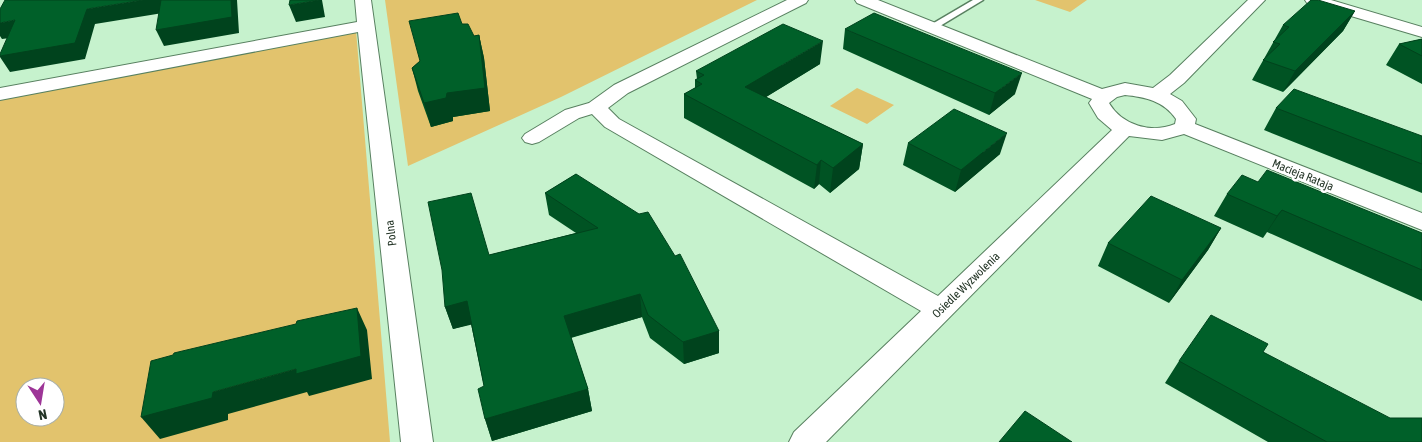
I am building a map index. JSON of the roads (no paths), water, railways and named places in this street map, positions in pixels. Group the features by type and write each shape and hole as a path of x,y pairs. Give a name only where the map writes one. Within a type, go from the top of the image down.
{"street":[{"name":"Polna","path":"363,0 416,442"},
{"path":"532,138 572,114 596,107 621,89 800,0"},
{"path":"863,0 1103,96"},
{"path":"1156,95 1177,79 1257,0"},
{"path":"1313,0 1422,32"},
{"path":"0,94 366,25"},
{"path":"1124,89 1156,95 1171,101 1181,110 1186,119 1184,127 1175,132 1161,135 1144,133 1126,128 1102,112 1100,103 1103,96 1112,91 1124,89"},
{"path":"596,107 612,123 941,310"},
{"name":"Macieja Rataja","path":"1184,127 1422,222"},
{"name":"Osiedle Wyzwolenia","path":"805,442 1126,128"}],"lane":[{"path":"932,28 979,0"}]}
